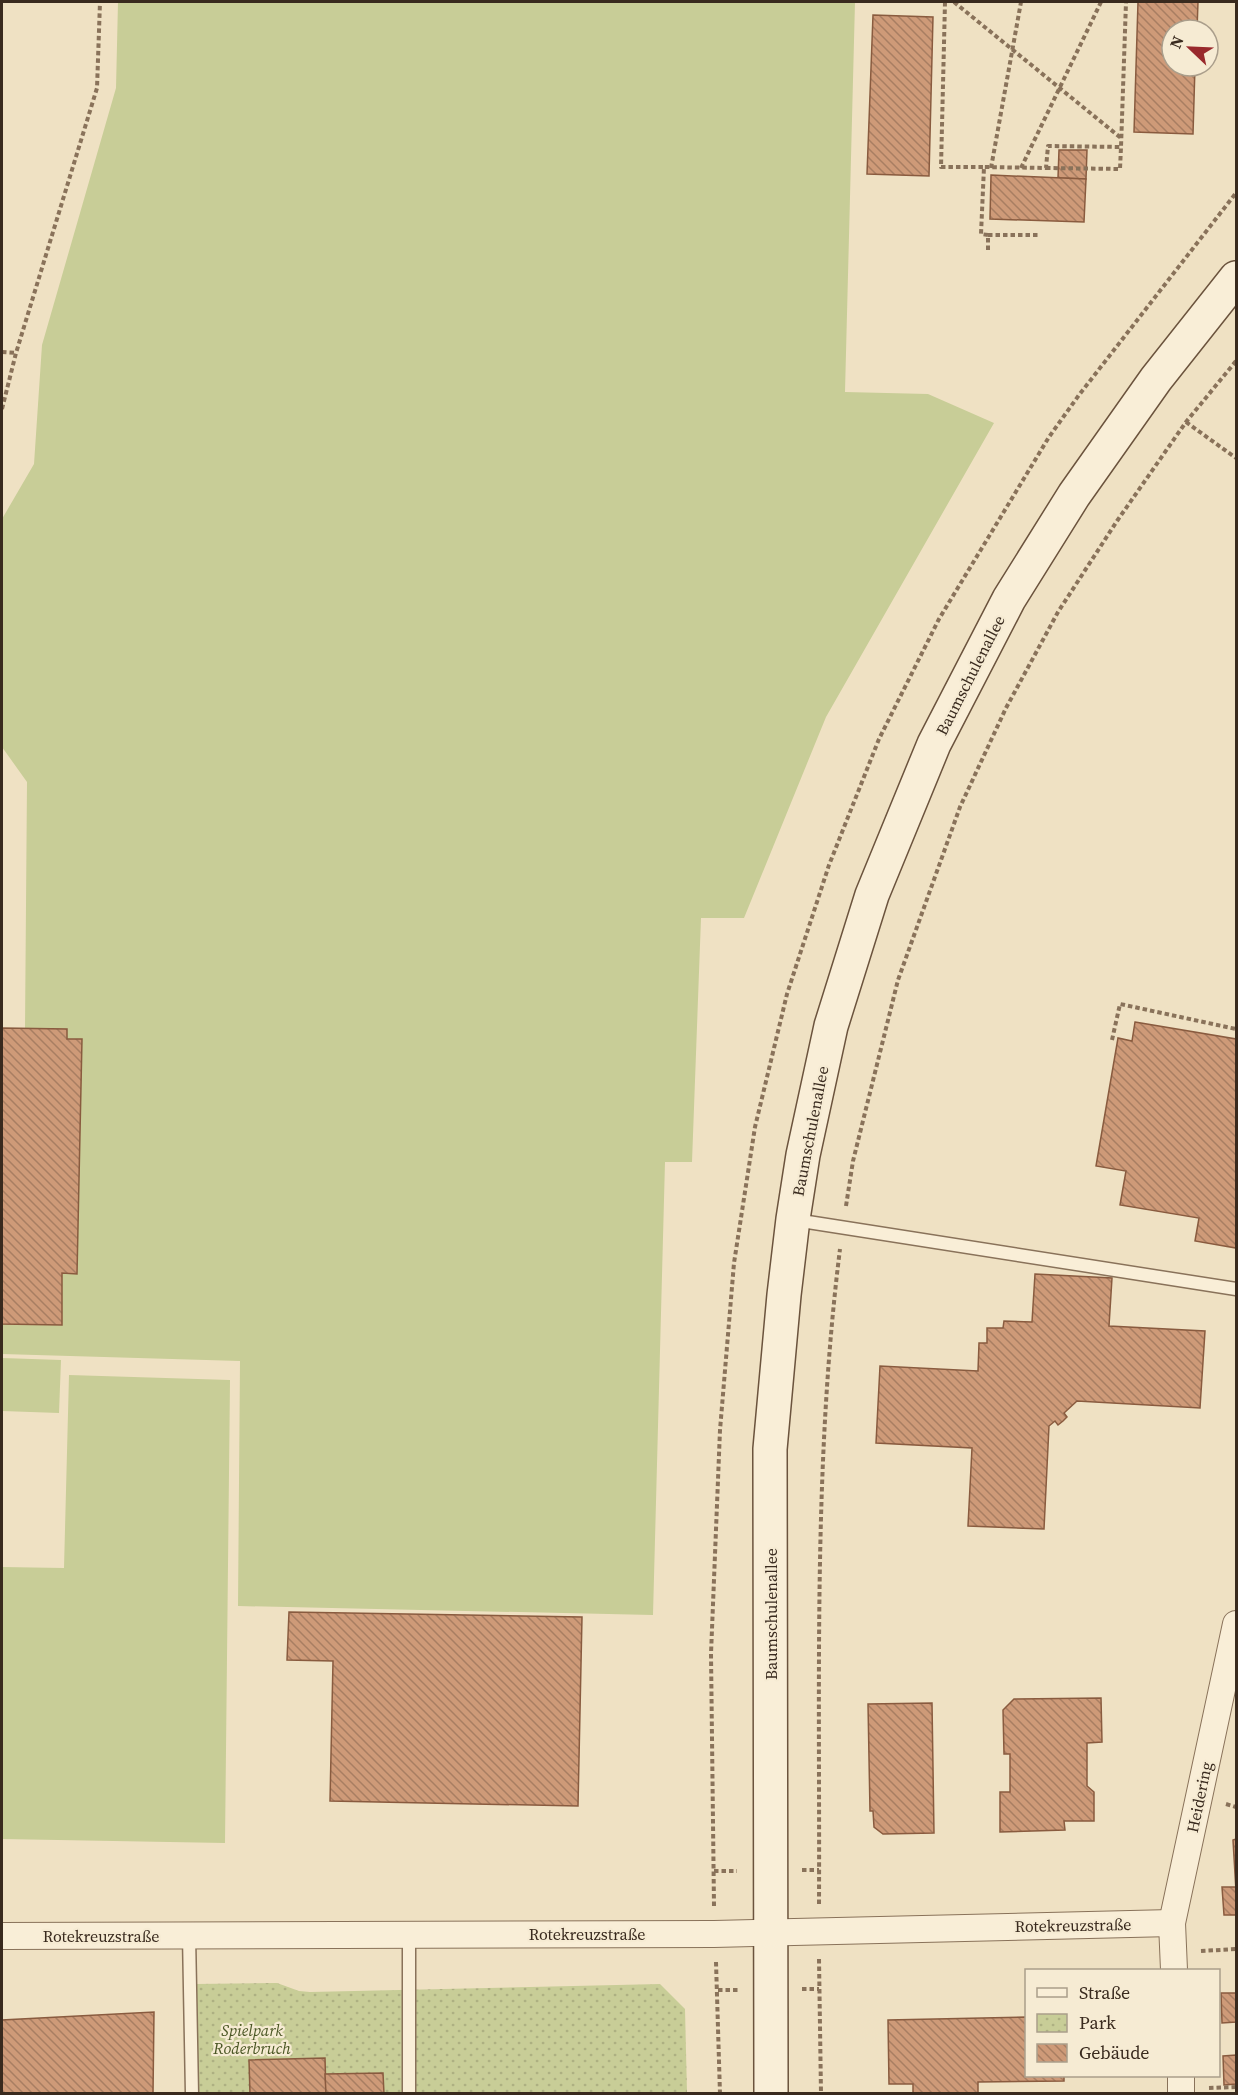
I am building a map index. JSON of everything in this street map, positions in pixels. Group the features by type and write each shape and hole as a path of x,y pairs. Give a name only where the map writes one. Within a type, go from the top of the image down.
{"main road":[{"name":"Baumschulenallee","path":"771,2094 770,1449 793,1220 803,1155 831,1026 872,895 934,744 1009,599 1074,495 1156,379 1236,278"}],"street":[{"name":"Heidering","path":"1174,1969 1172,1923 1236,1624"},
{"name":"Rotekreuzstraße","path":"2,1936 673,1934 1172,1923"},
{"path":"1180,2077 1182,2094"}],"lane":[{"path":"793,1220 1236,1289"},
{"path":"189,1935 192,2094"},
{"path":"409,1935 410,2094"}],"path":[{"path":"2,409 16,353 97,88 100,2"},
{"path":"945,2 941,167 1120,169 1126,2"},
{"path":"954,2 1121,138"},
{"path":"991,168 1021,2"},
{"path":"1021,168 1101,2"},
{"path":"1046,168 1048,146 1121,147"},
{"path":"984,167 981,234 1038,235"},
{"path":"988,235 988,250"},
{"path":"2,352 16,353"},
{"path":"822,2094 818,1930 822,1504 833,1303 853,1161 897,980 960,807 1006,708 1058,612 1117,521 1186,422 1236,361"},
{"path":"1186,422 1236,458"},
{"path":"1112,1040 1120,1004 1236,1029"}],"green space":[{"path":"118,2 855,2 845,392 928,394 994,423 826,717 744,918 701,918 692,1162 665,1162 653,1615 238,1606 240,1361 2,1354 2,1028 25,1028 27,782 2,747 2,519 34,464 42,345 116,88"},
{"path":"2,1358 61,1360 59,1413 2,1411"},
{"path":"69,1375 230,1380 225,1843 2,1839 2,1567 64,1568"},
{"name":"Spielpark Roderbruch","path":"277,1983 299,1991 310,1992 660,1984 685,2009 687,2093 197,2093 195,1984"}],"building":[{"path":"1138,2 1198,2 1197,18 1160,18 1160,78 1195,78 1193,134 1134,132"},
{"path":"873,15 933,17 929,176 867,174"},
{"path":"1059,150 1087,150 1086,179 1058,178"},
{"path":"991,175 1086,179 1084,222 990,219"},
{"path":"1135,1022 1236,1039 1236,1248 1195,1241 1199,1218 1120,1205 1126,1171 1096,1166 1118,1038 1132,1041"},
{"path":"2,1028 67,1029 67,1039 82,1039 77,1274 62,1273 62,1325 2,1324"},
{"path":"1035,1274 1112,1278 1109,1326 1205,1331 1200,1408 1077,1401 1064,1413 1067,1417 1063,1421 1058,1425 1055,1421 1049,1426 1044,1529 968,1526 972,1448 876,1443 880,1366 978,1371 979,1343 987,1343 987,1328 1003,1328 1004,1321 1032,1322"},
{"path":"289,1612 582,1617 578,1806 330,1801 333,1661 287,1660"},
{"path":"1101,1698 1102,1742 1087,1743 1087,1786 1094,1792 1094,1821 1064,1821 1065,1830 1000,1832 1000,1792 1010,1792 1010,1754 1004,1754 1003,1710 1014,1699"},
{"path":"932,1703 934,1833 883,1834 874,1827 873,1811 870,1811 868,1704"},
{"path":"1236,1839 1236,1891 1233,1840"},
{"path":"1222,1887 1236,1887 1236,1915 1224,1915"},
{"path":"1221,1993 1236,1993 1236,2022 1222,2023"},
{"path":"154,2012 153,2094 2,2094 2,2020"},
{"path":"1025,2017 1025,2077 1064,2077 1064,2081 978,2082 978,2094 913,2094 913,2084 889,2084 888,2020"},
{"path":"1236,2055 1236,2084 1224,2085 1223,2056"},
{"path":"325,2058 326,2094 250,2094 249,2060"},
{"path":"383,2073 384,2094 326,2094 325,2074"}]}
